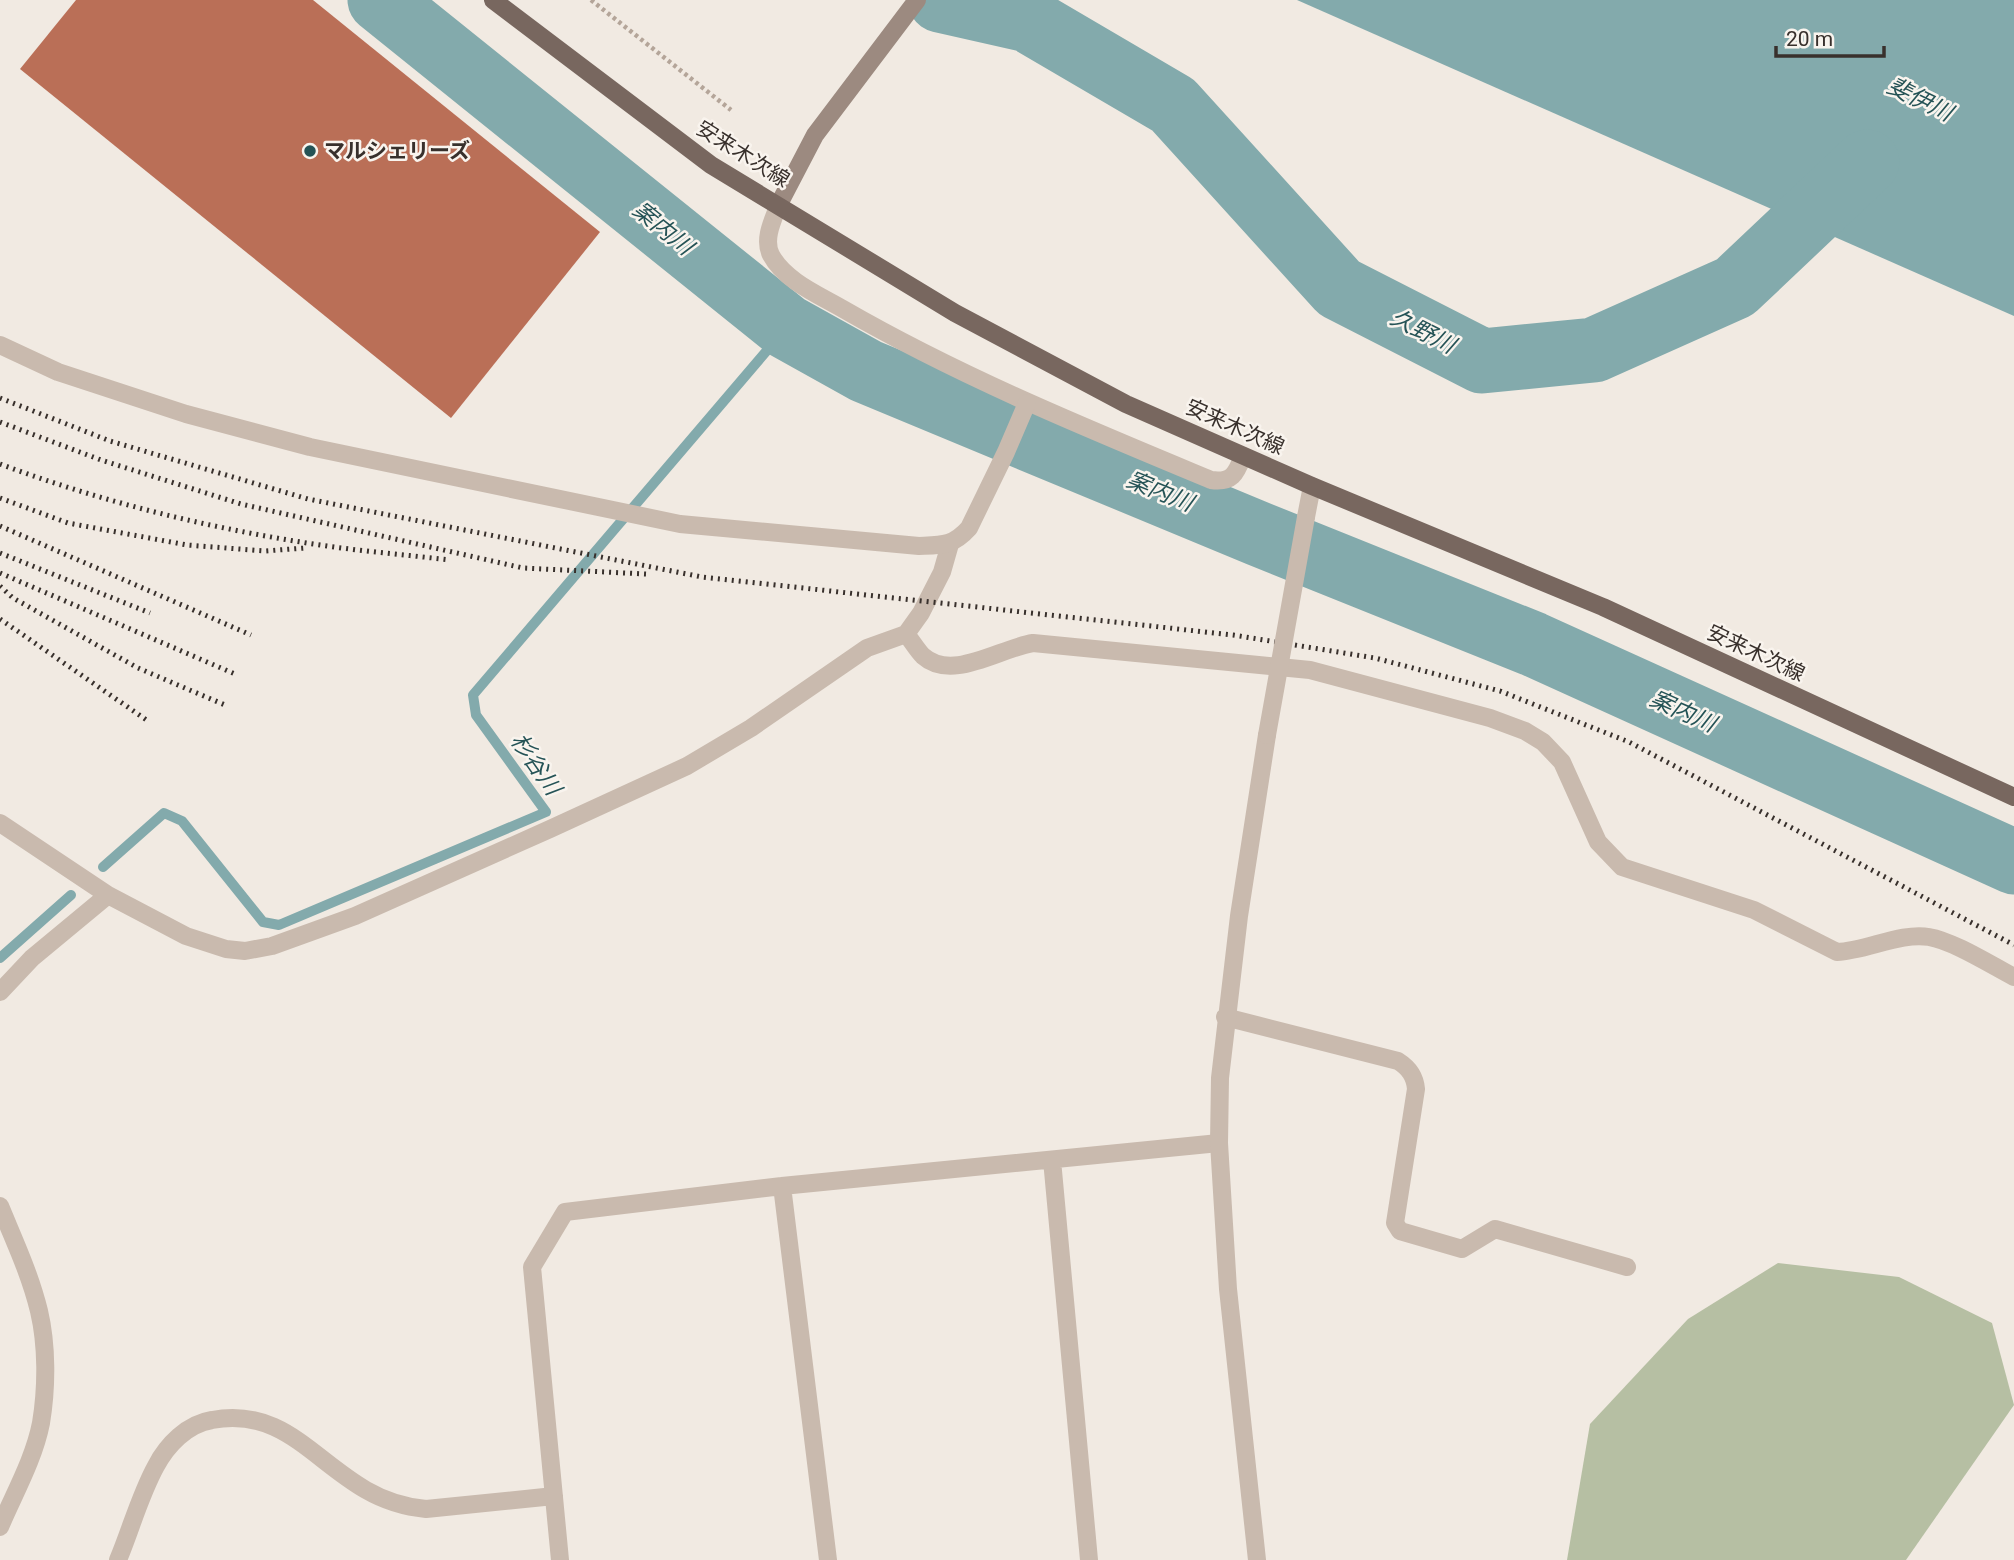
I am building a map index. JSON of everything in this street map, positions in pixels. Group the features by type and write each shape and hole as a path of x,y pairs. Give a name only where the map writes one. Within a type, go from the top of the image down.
{"main road":[{"name":"安来木次線","path":"493,0 711,165 955,313 1126,404 1312,486 1603,607 2014,797"},
{"path":"779,204 815,135 917,0"}],"street":[{"path":"779,204 768,243 770,253 787,273 887,334 1027,403 1212,480 1229,480 1234,476 1243,456"},
{"path":"0,345 58,372 161,406 310,447 680,524 919,546 950,544 969,528 1027,403"},
{"path":"1257,1560 1228,1289 1219,1143 1220,1078 1226,1017 1267,735 1312,486"},
{"path":"0,823 108,895 186,936 207,945 245,951 272,946 355,916 687,766 751,728 867,648 906,634 942,572 950,544"},
{"path":"906,634 922,655 933,663 946,667 957,666 1018,645 1047,644 1310,670 1490,718 1543,741 1562,762 1598,842 1622,867 1754,910 1837,952 1928,937 1945,942 2014,977"},
{"path":"0,992 32,958 108,895"},
{"path":"1226,1017 1398,1061 1411,1072 1416,1079 1416,1089 1395,1223 1399,1231 1462,1249 1496,1230 1627,1267"},
{"path":"560,1560 532,1267 565,1212 782,1186 1219,1143"},
{"path":"1052,1160 1089,1560"},
{"path":"782,1186 828,1560"},
{"path":"0,1206 29,1276 40,1312 44,1351 40,1424 31,1456 0,1527"},
{"path":"118,1560 156,1465 169,1447 184,1431 204,1421 228,1417 252,1418 272,1424 366,1490 405,1507 426,1509 554,1496"}],"path":[{"path":"591,0 731,110"}],"green space":[{"path":"1778,1263 1899,1277 1992,1323 2014,1405 1906,1560 1567,1560 1590,1424 1688,1319"}],"water":[{"name":"斐伊川","path":"1297,0 2014,0 2014,316"}],"building":[{"name":"マルシェリーズ","path":"76,0 313,0 600,232 451,418 20,69"}],"waterway":[{"name":"案内川","path":"380,0 787,327 866,371 1533,644 2014,862"},
{"name":"久野川","path":"940,0 1028,20 1173,105 1339,288 1482,361 1594,350 1735,287 1867,162"},
{"name":"杉谷川","path":"103,867 164,813 182,821 263,922 279,925 546,812 476,715 473,695 787,327"},
{"name":"杉谷川","path":"0,958 71,895"}],"railway":[{"path":"0,398 110,441 308,499 702,577 1233,635 1375,658 1500,691 1629,742 2014,945"},
{"path":"0,422 101,460 241,504 523,568 646,574"},
{"path":"0,464 120,503 244,532 327,546 450,560"},
{"path":"0,498 68,523 187,545 265,551 305,548"},
{"path":"0,526 251,635"},
{"path":"0,553 150,613"},
{"path":"0,573 235,674"},
{"path":"0,586 13,598 138,668 225,705"},
{"path":"0,619 148,721"}],"place":[{"name":"マルシェリーズ","path":"310,151"}]}
